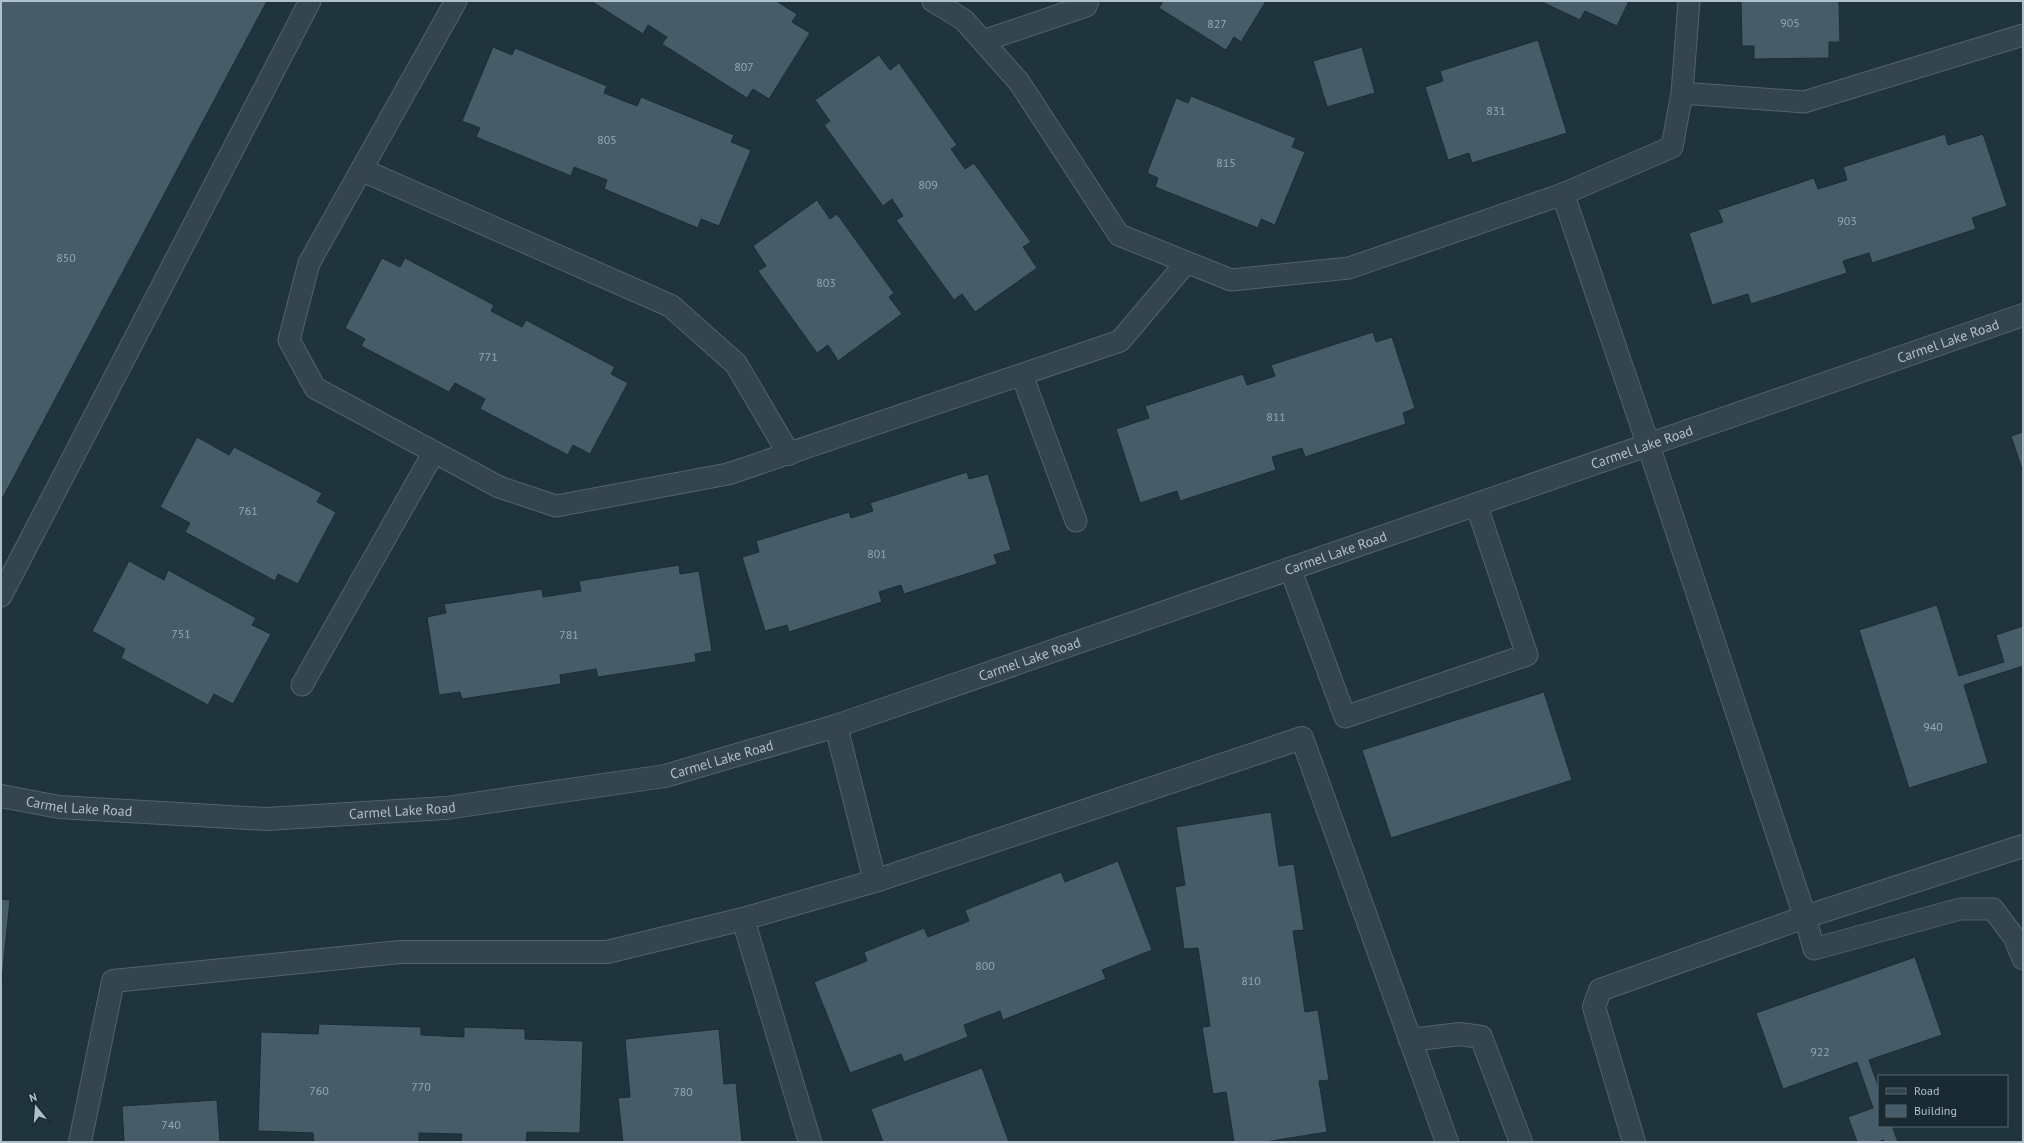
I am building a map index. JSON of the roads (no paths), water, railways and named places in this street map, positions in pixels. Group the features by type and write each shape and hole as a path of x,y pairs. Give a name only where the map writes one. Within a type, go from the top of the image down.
{"street":[{"path":"362,170 672,306 736,364 789,454"},
{"path":"1563,194 1648,444 1805,917"},
{"name":"Carmel Lake Road","path":"1,796 59,807 266,819 446,808 665,776 836,726 2023,315"},
{"path":"836,726 875,882"},
{"path":"80,1142 113,981 400,952 607,952 743,919 875,882 1302,738 1448,1142"},
{"path":"1634,1142 1594,1007 1600,990 1805,917 2023,846"},
{"path":"743,919 810,1142"},
{"path":"1410,1040 1460,1034 1481,1037 1521,1142"}],"lane":[{"path":"1,596 310,1"},
{"path":"456,1 309,263 289,340 315,388 499,487 556,506 728,474 1120,341 1186,263"},
{"path":"933,1 964,20 1019,82 1119,235 1231,280 1349,268 1563,194 1672,147 1682,93 1689,1"},
{"path":"983,41 1086,6 1088,1"},
{"path":"1682,93 1804,102 2023,35"},
{"path":"1022,375 1076,521"},
{"path":"302,685 434,452"},
{"path":"1290,568 1345,717 1527,655 1476,504"},
{"path":"1805,917 1814,949 1960,909 1993,909 2014,937 2023,959"}]}
